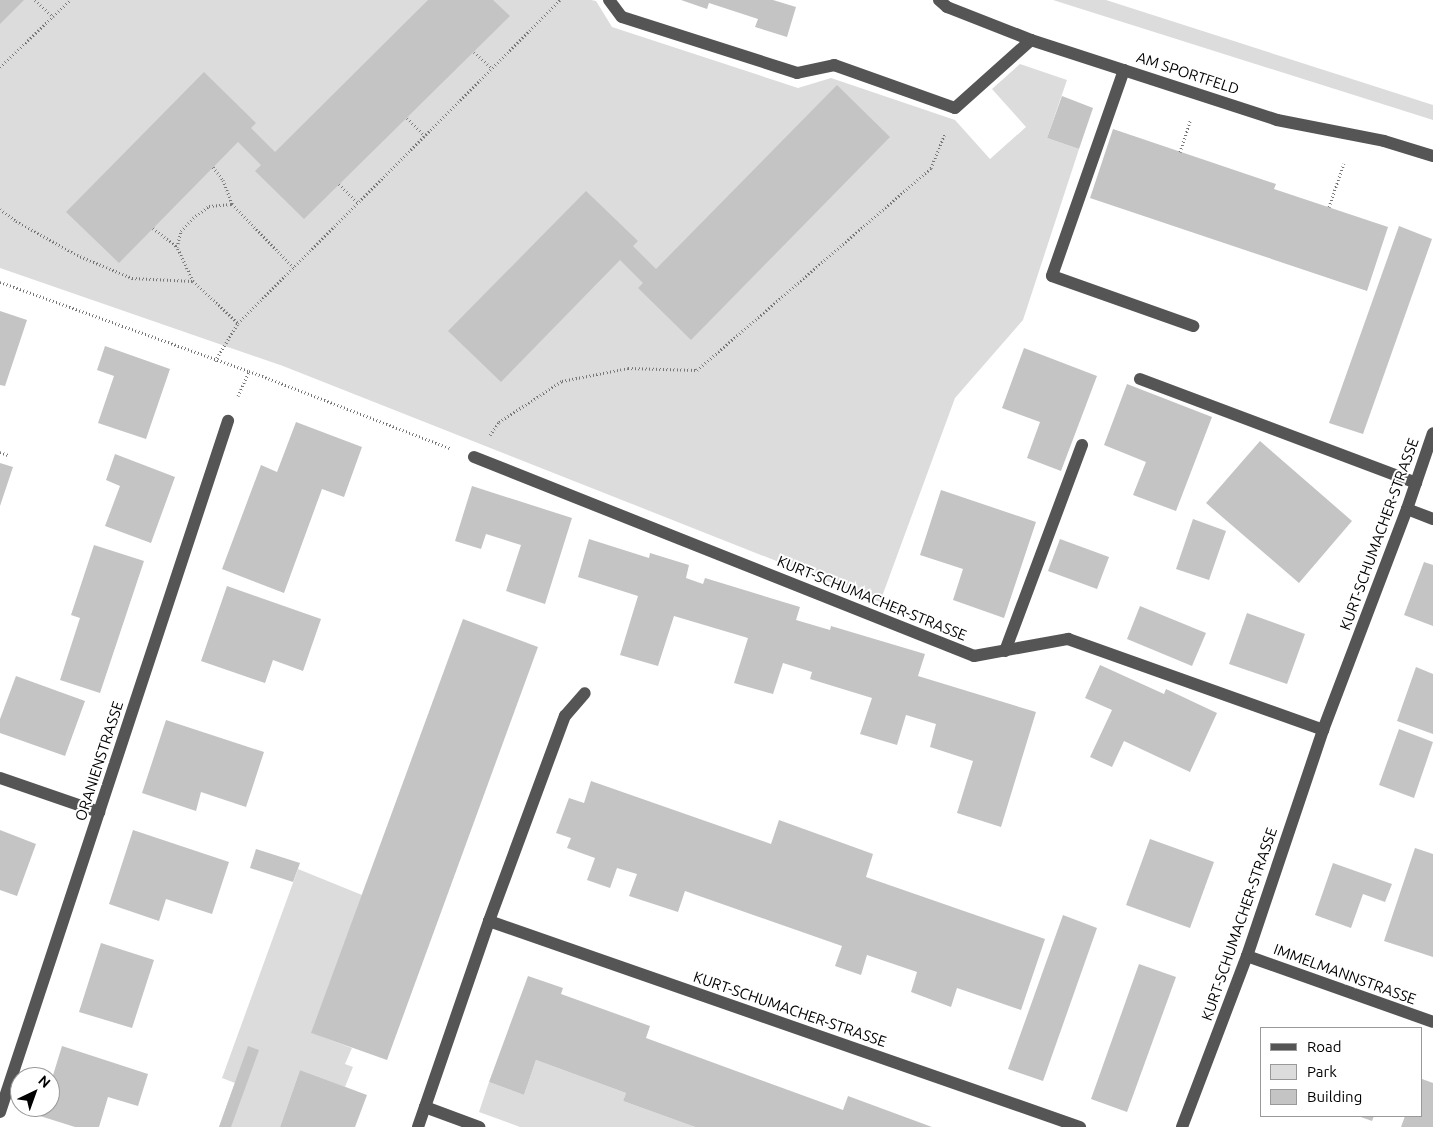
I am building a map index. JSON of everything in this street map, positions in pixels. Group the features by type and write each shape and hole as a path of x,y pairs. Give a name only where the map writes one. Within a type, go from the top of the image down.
{"street":[{"path":"609,0 622,17 797,73 834,65 955,108 1031,40"},
{"name":"AM SPORTFELD","path":"939,0 947,7 1031,40 1278,120 1384,141 1433,156"},
{"path":"1124,70 1052,276 1193,326"},
{"path":"1140,378 1416,483"},
{"name":"ORANIENSTRASSE","path":"0,1112 228,421"},
{"name":"KURT-SCHUMACHER-STRASSE","path":"1182,1127 1247,956 1323,730 1416,483 1433,432"},
{"path":"1004,651 1082,446"},
{"name":"KURT-SCHUMACHER-STRASSE","path":"474,457 974,656 1068,639 1323,730"},
{"path":"1406,509 1433,518"},
{"path":"418,1127 489,921 565,716 585,693"},
{"path":"0,778 99,812"},
{"name":"KURT-SCHUMACHER-STRASSE","path":"489,921 1080,1127"},
{"name":"IMMELMANNSTRASSE","path":"1247,956 1433,1022"},
{"path":"425,1107 479,1127"}],"path":[{"path":"35,0 53,18"},
{"path":"0,67 70,0"},
{"path":"215,361 238,323 295,269 560,0"},
{"path":"474,52 492,68"},
{"path":"0,282 215,361 249,371 474,457 499,422 562,381 628,368 697,370 931,168 955,108"},
{"path":"1180,152 1193,114"},
{"path":"407,118 425,136"},
{"path":"1329,207 1344,163"},
{"path":"213,167 223,180 232,204 295,269"},
{"path":"340,184 359,204"},
{"path":"177,247 182,232 193,218 209,206 232,204"},
{"path":"0,209 16,221 77,254 132,278 193,280"},
{"path":"153,228 177,247 193,280 238,323"},
{"path":"0,452 8,455"}],"green space":[{"path":"0,0 591,0 596,1 612,27 798,88 831,78 955,120 990,159 1026,127 992,89 1020,64 1067,80 1047,138 1079,149 1023,320 955,398 880,602 283,366 0,268"},
{"path":"1053,0 1106,0 1433,105 1433,120"},
{"path":"298,869 362,895 312,1033 352,1048 345,1064 353,1067 345,1087 300,1070 280,1127 219,1127 235,1083 222,1078"},
{"path":"536,1060 626,1093 623,1101 695,1127 520,1127 479,1112 489,1082 524,1095"}],"building":[{"path":"0,0 24,0 0,24"},
{"path":"428,0 493,0 510,16 304,219 255,171 261,165 238,142 119,263 66,212 204,72 256,123 251,128 275,152"},
{"path":"681,0 773,0 796,7 787,37 755,27 758,19 709,3 707,9"},
{"path":"837,85 890,137 691,340 638,288 643,283 620,260 501,382 448,331 586,191 638,241 633,246 656,269"},
{"path":"1062,96 1093,108 1079,149 1047,138"},
{"path":"1113,129 1276,184 1274,189 1388,227 1367,291 1090,198"},
{"path":"1399,226 1432,239 1363,434 1329,423"},
{"path":"0,311 27,320 5,386 0,385"},
{"path":"105,346 170,369 146,439 98,423 114,376 97,370"},
{"path":"1024,348 1097,376 1061,471 1027,458 1040,422 1002,408"},
{"path":"1127,384 1212,417 1176,511 1133,495 1146,462 1104,445"},
{"path":"296,422 362,447 344,497 322,489 284,593 222,569 261,465 277,472"},
{"path":"1260,441 1352,521 1299,583 1206,503"},
{"path":"115,454 175,477 151,543 105,526 120,486 106,480"},
{"path":"0,463 13,467 0,506"},
{"path":"472,486 572,518 545,604 506,591 521,545 486,534 481,549 455,541"},
{"path":"941,490 1036,522 1004,618 953,600 963,569 920,555"},
{"path":"1193,519 1226,531 1209,580 1176,569"},
{"path":"589,539 649,558 650,553 689,565 686,578 703,584 705,578 800,607 796,620 830,630 831,626 925,654 918,676 1036,712 1001,827 957,813 973,761 930,747 936,724 906,715 897,745 860,734 872,698 810,679 812,672 783,663 773,694 734,683 748,638 674,616 658,666 620,655 638,596 578,577"},
{"path":"1060,539 1109,557 1097,589 1048,571"},
{"path":"94,545 144,561 100,693 60,680 80,618 71,615"},
{"path":"1424,562 1433,565 1433,626 1404,615"},
{"path":"227,586 321,619 303,671 273,660 265,683 201,661"},
{"path":"1140,606 1206,633 1192,666 1127,639"},
{"path":"1247,613 1305,634 1287,684 1229,664"},
{"path":"463,619 538,647 387,1060 311,1033"},
{"path":"1100,665 1164,694 1166,689 1217,713 1190,772 1124,741 1112,767 1090,757 1112,710 1085,698"},
{"path":"1416,667 1433,674 1433,734 1397,721"},
{"path":"16,676 85,701 65,756 0,733 0,719"},
{"path":"166,720 264,752 246,807 201,792 196,811 142,793"},
{"path":"1399,729 1433,742 1414,798 1379,785"},
{"path":"591,781 771,844 779,820 873,854 866,877 1045,939 1021,1010 957,988 951,1007 911,992 917,972 867,955 861,975 835,966 842,946 685,891 678,912 629,896 637,874 617,868 610,888 587,880 595,858 567,848 571,838 556,833 569,798 584,803"},
{"path":"0,830 36,844 17,896 0,890"},
{"path":"133,830 229,862 212,914 166,899 159,921 109,904"},
{"path":"1150,839 1214,862 1190,928 1126,905"},
{"path":"1415,848 1433,854 1433,957 1384,941"},
{"path":"256,849 300,863 293,882 250,868"},
{"path":"1333,863 1392,884 1385,902 1363,894 1351,928 1315,915"},
{"path":"1063,915 1097,928 1043,1081 1008,1069"},
{"path":"101,943 154,960 132,1028 79,1012"},
{"path":"1139,964 1176,977 1127,1112 1091,1099"},
{"path":"528,976 563,988 561,994 650,1026 646,1038 843,1110 848,1096 932,1127 695,1127 623,1101 626,1093 536,1060 524,1095 489,1082"},
{"path":"62,1046 148,1074 138,1106 108,1097 99,1127 75,1127 43,1117 60,1117 60,1067 56,1067"},
{"path":"248,1046 259,1050 231,1127 219,1127"},
{"path":"300,1070 367,1095 355,1127 280,1127"},
{"path":"1423,1079 1433,1083 1433,1127 1401,1127 1405,1117 1423,1117"},
{"path":"1361,1117 1374,1117 1372,1121"}]}
